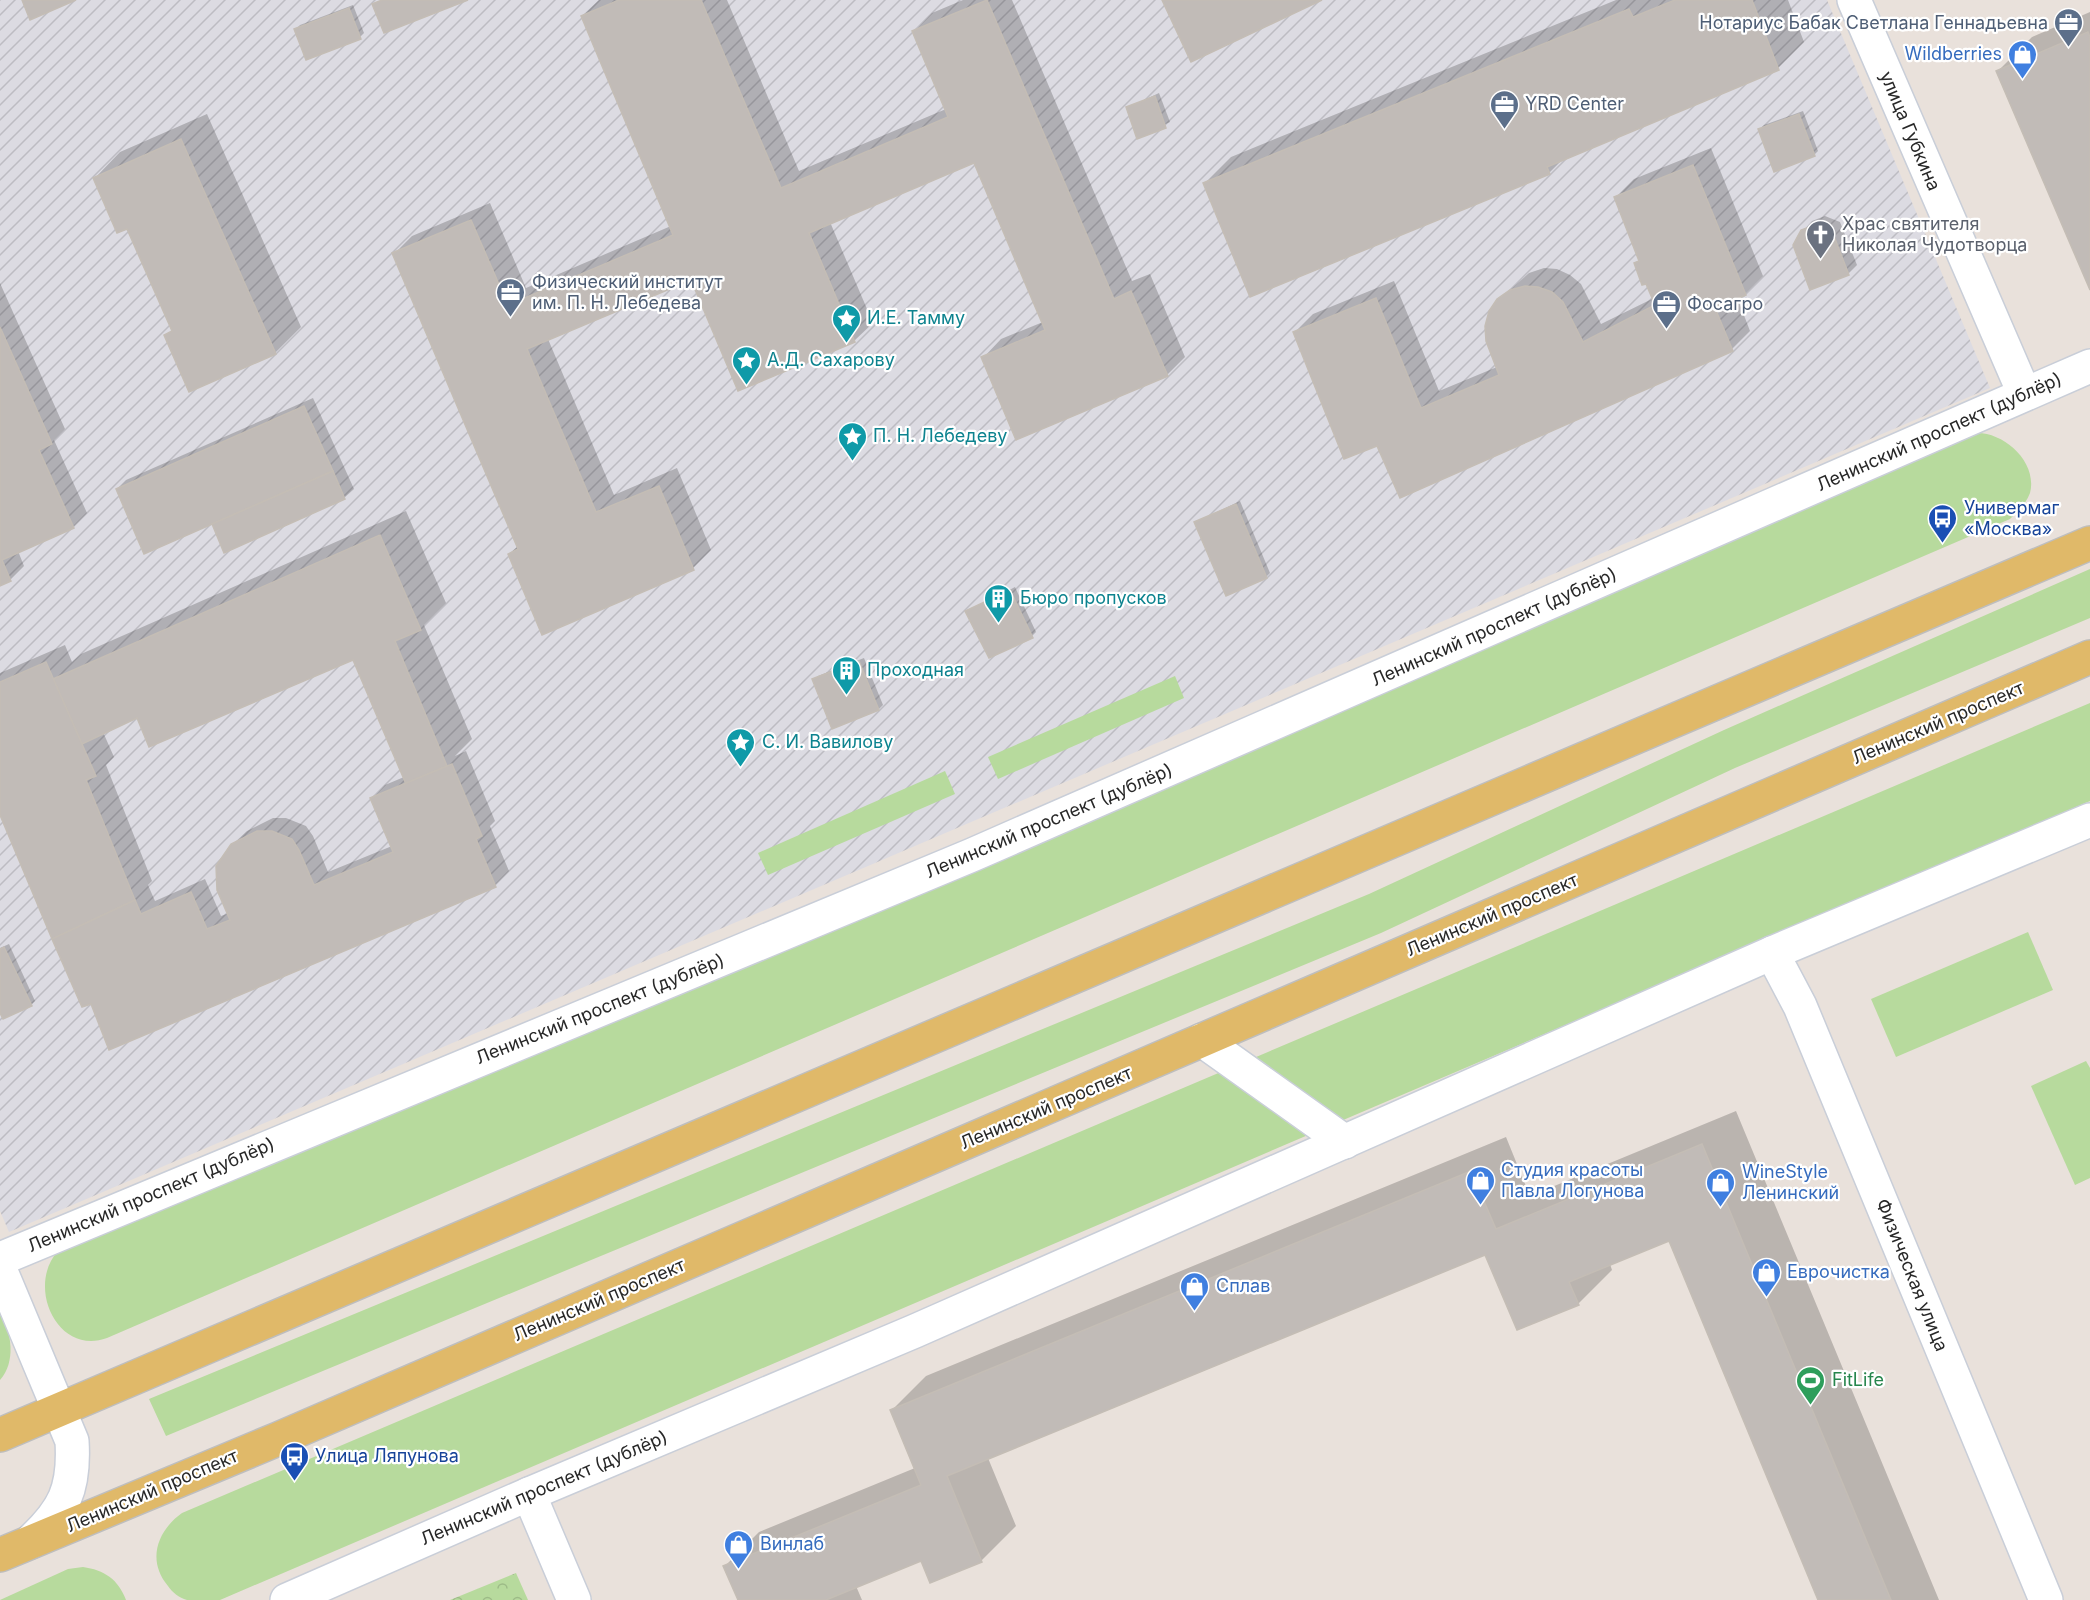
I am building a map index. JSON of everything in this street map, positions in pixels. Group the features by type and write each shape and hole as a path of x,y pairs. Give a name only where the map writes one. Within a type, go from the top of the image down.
{"main road":[{"path":"0,1435 2090,543"},
{"name":"Ленинский проспект","path":"0,1555 278,1439 2090,657"}],"street":[{"name":"улица Губкина","path":"1854,0 2024,393"},
{"name":"Ленинский проспект (дублёр)","path":"0,1259 972,855 2090,366"},
{"name":"Ленинский проспект (дублёр)","path":"287,1600 529,1494 915,1331 1772,953 2090,820"},
{"name":"Физическая улица","path":"1772,953 1800,1006 2046,1600"},
{"path":"1202,1040 1345,1142"},
{"path":"0,1269 72,1441 74,1468 62,1505 52,1521 30,1542"},
{"path":"529,1494 574,1600"}],"shaded area":[{"path":"0,0 1827,0 1990,388 9,1232 0,1211"}],"green space":[{"path":"1976,433 1987,434 2008,443 2024,460 2029,470 2030,493 2024,504 2010,519 107,1338 89,1341 74,1337 61,1328 52,1314 46,1299 45,1282 49,1266 58,1251"},
{"path":"2090,569 2090,618 1735,768 1381,933 166,1436 149,1399 1369,894 1724,730"},
{"path":"1175,676 1184,698 998,779 988,757"},
{"path":"2090,703 2090,801 220,1600 184,1599 172,1590 161,1576 156,1556 161,1537 182,1513"},
{"path":"945,771 955,794 768,875 758,853"},
{"path":"2028,932 2053,990 1896,1057 1871,999"},
{"path":"2086,1061 2090,1068 2090,1178 2075,1185 2031,1086"},
{"path":"0,1314 7,1329 10,1356 5,1373 0,1380"},
{"path":"83,1567 104,1573 119,1586 126,1600 0,1600 68,1569"},
{"path":"516,1573 528,1600 450,1600"}],"building":[{"path":"22,0 76,0 30,20"},
{"path":"382,0 468,0 384,33 372,4"},
{"name":"Физический институт им. П. Н. Лебедева","path":"619,0 701,0 781,188 948,117 912,31 987,0 1114,299 1131,291 1168,376 1016,440 981,357 1045,330 974,163 809,233 855,342 738,391 691,280 527,349 596,512 659,486 694,570 542,635 508,554 518,549 392,253 471,220 508,305 673,235 581,16"},
{"path":"1162,0 1322,0 1191,62"},
{"path":"1675,0 1752,0 1779,70 1547,167 1550,174 1250,297 1203,183 1629,9 1633,17"},
{"path":"349,8 361,39 306,60 294,29"},
{"path":"2088,32 2090,37 2090,290 1996,71"},
{"path":"1155,96 1166,128 1137,139 1126,107"},
{"path":"1799,114 1815,156 1774,172 1758,129"},
{"path":"181,139 276,354 189,392 164,335 172,331 127,229 117,233 93,178"},
{"name":"Фосагро","path":"1693,165 1746,295 1715,308 1733,351 1400,498 1377,446 1344,459 1293,332 1376,298 1421,408 1499,375 1486,341 1485,326 1489,311 1497,299 1510,290 1525,286 1538,287 1552,292 1563,302 1583,342 1655,305 1646,284 1642,285 1634,263 1639,261 1614,197"},
{"name":"Храс святителя Николая Чудотворца","path":"1815,225 1832,231 1849,275 1810,290 1793,245 1801,230"},
{"path":"0,327 52,444 39,450 74,528 2,560 11,581 0,586"},
{"path":"304,406 333,471 144,554 116,489"},
{"path":"333,471 345,499 224,553 212,524"},
{"path":"1236,504 1267,578 1226,596 1194,522"},
{"path":"380,535 421,630 395,641 447,766 406,784 353,660 149,747 137,718 82,744 53,679"},
{"name":"Бюро пропусков","path":"1010,590 1033,638 989,658 965,611"},
{"name":"Проходная","path":"859,661 879,710 832,729 812,679"},
{"path":"46,662 96,776 86,780 135,900 52,939 0,815 0,682"},
{"path":"452,764 482,836 476,839 496,887 109,1050 91,1004 82,1007 52,939 135,900 141,914 191,892 207,929 230,920 217,890 216,866 231,844 257,831 272,831 292,839 314,885 393,852 370,798"},
{"path":"4,947 32,1006 3,1019 0,1013 0,949"},
{"path":"1702,1144 1891,1600 1818,1600 1669,1241 1569,1282 1579,1305 1517,1330 1485,1255 947,1476 982,1562 930,1583 921,1561 826,1600 738,1600 723,1566 921,1485 890,1410 1471,1171 1496,1229"}],"place":[{"name":"Нотариус Бабак Светлана Геннадьевна","path":"2069,48"},
{"name":"Wildberries","path":"2023,80"},
{"name":"YRD Center","path":"1504,130"},
{"name":"Храс святителя Николая Чудотворца","path":"1821,260"},
{"name":"Физический институт им. П. Н. Лебедева","path":"511,318"},
{"name":"Фосагро","path":"1666,330"},
{"name":"И.Е. Тамму","path":"846,344"},
{"name":"А.Д. Сахарову","path":"746,386"},
{"name":"П. Н. Лебедеву","path":"852,462"},
{"name":"Универмаг «Москва»","path":"1943,544"},
{"name":"Бюро пропусков","path":"999,624"},
{"name":"Проходная","path":"846,696"},
{"name":"С. И. Вавилову","path":"741,768"},
{"name":"Студия красоты Павла Логунова","path":"1480,1206"},
{"name":"WineStyle Ленинский","path":"1721,1208"},
{"name":"Еврочистка","path":"1766,1298"},
{"name":"Сплав","path":"1195,1312"},
{"name":"FitLife","path":"1811,1406"},
{"name":"Улица Ляпунова","path":"294,1482"},
{"name":"Винлаб","path":"739,1570"}]}
